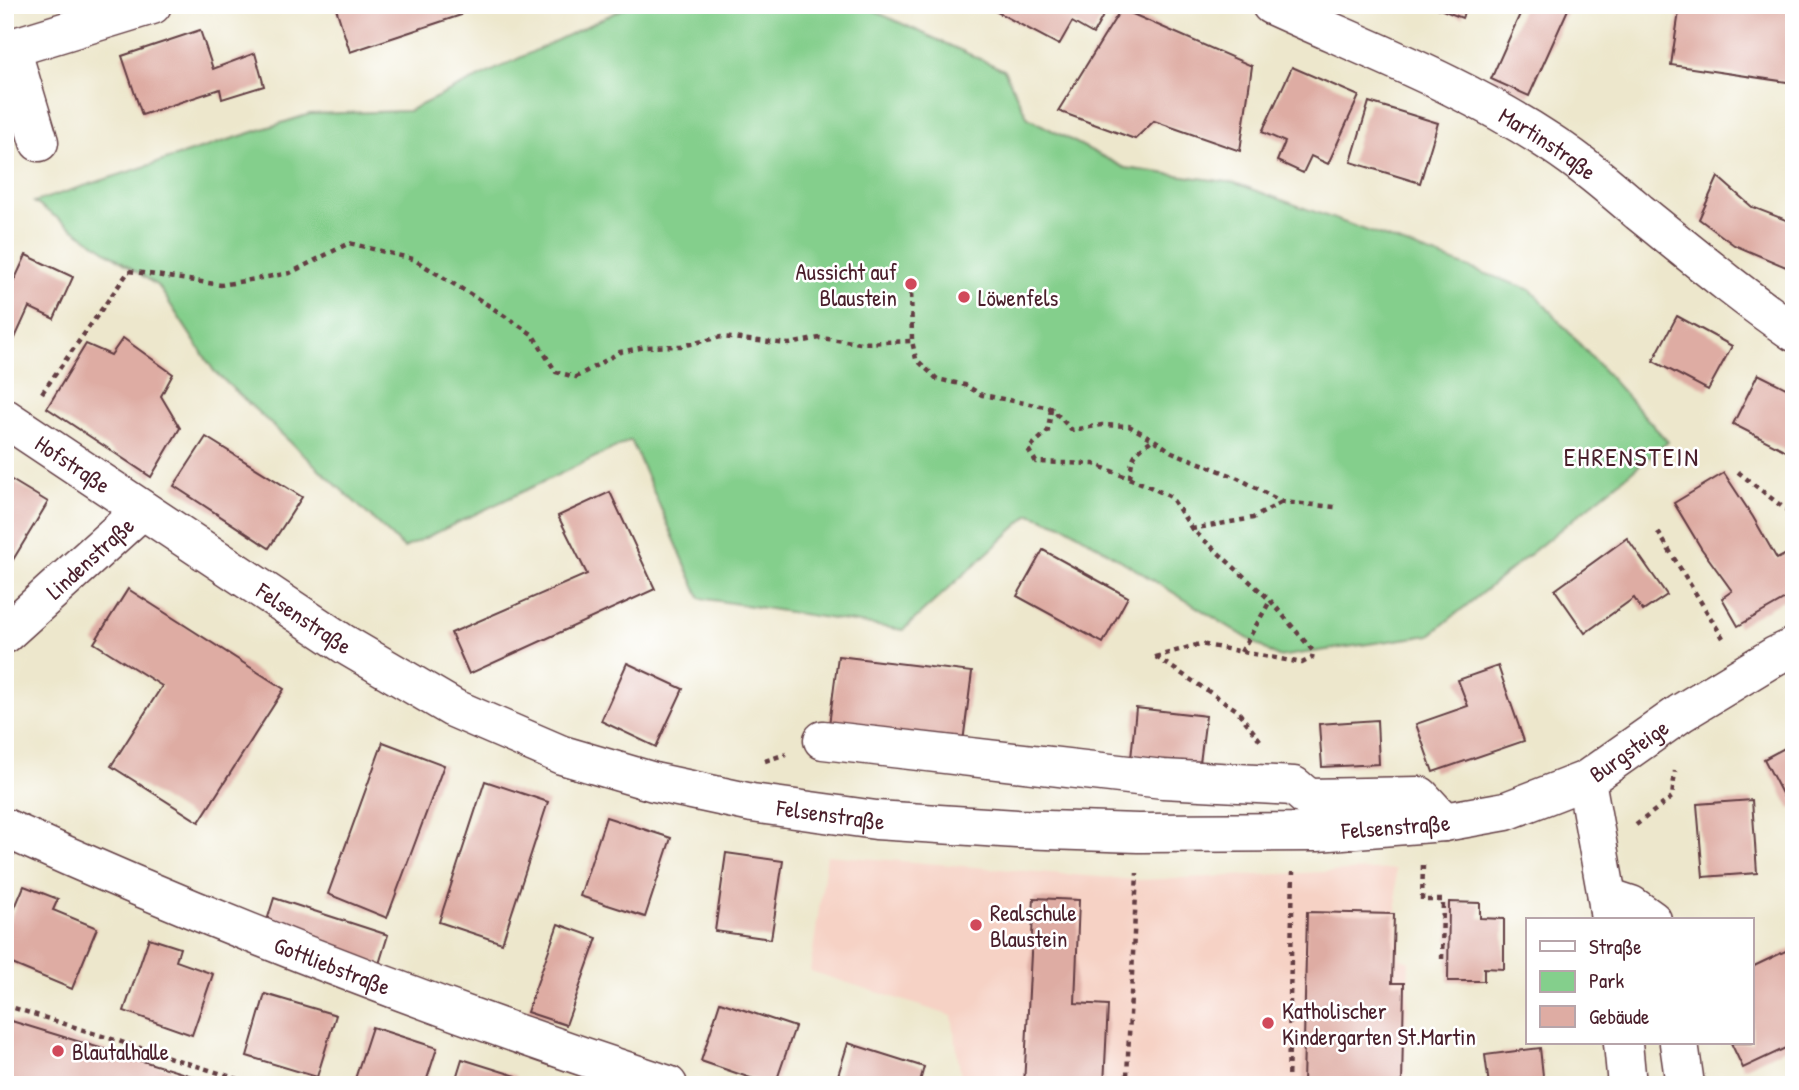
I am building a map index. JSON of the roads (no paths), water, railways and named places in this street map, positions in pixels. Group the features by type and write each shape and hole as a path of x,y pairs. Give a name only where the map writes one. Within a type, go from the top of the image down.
{"street":[{"path":"39,142 8,49 152,5"},
{"name":"Martinstraße","path":"1271,5 1323,16 1421,72 1502,112 1553,144 1710,271 1794,332"},
{"name":"Hofstraße","path":"12,422 142,510"},
{"name":"Lindenstraße","path":"5,634 142,510"},
{"name":"Felsenstraße","path":"142,510 344,644 453,708 562,755 654,782 752,803 876,820 1017,829 1138,834 1317,832 1444,822 1506,811 1586,780"},
{"name":"Burgsteige","path":"1609,909 1586,780 1681,713 1794,647"},
{"path":"823,740 1163,779 1294,786 1308,798 1420,796 1444,822"},
{"name":"Gottliebstraße","path":"5,828 80,863 323,962 556,1048 668,1085"},
{"path":"1609,909 1631,905 1649,918"},
{"path":"1623,1044 1627,1085"},
{"path":"1679,1044 1685,1085"}],"place":[{"name":"Aussicht auf Blaustein","path":"911,284"},
{"name":"Löwenfels","path":"964,297"},
{"name":"Realschule Blaustein","path":"976,925"},
{"name":"Katholischer Kindergarten St.Martin","path":"1268,1023"},
{"name":"Blautalhalle","path":"58,1051"}],"district":[{"name":"EHRENSTEIN","path":"1632,456"}]}
